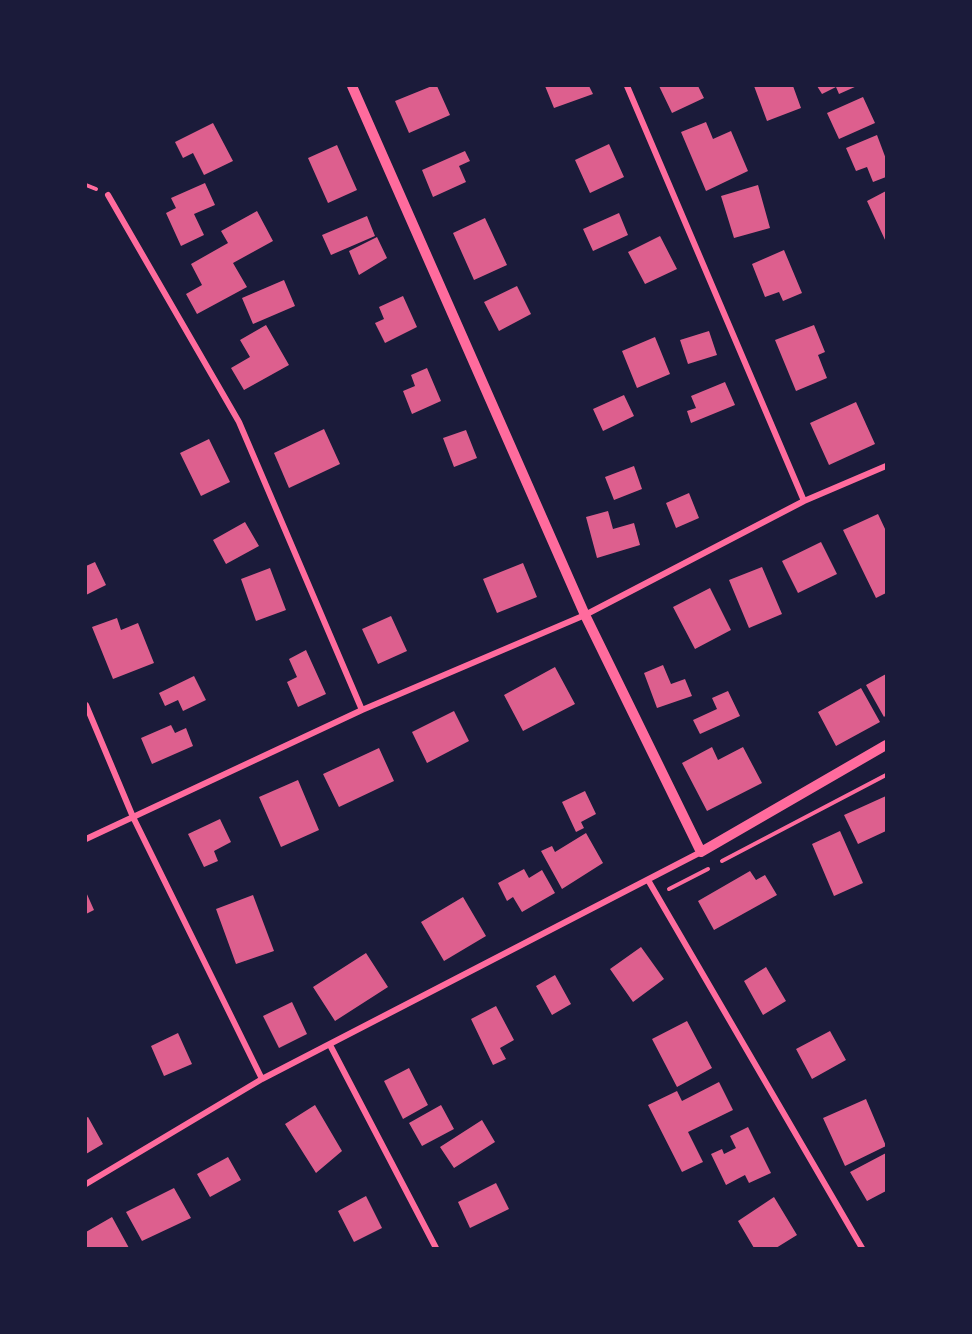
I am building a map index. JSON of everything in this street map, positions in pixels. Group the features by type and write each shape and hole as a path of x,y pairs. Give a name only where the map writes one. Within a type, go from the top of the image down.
{"street":[{"path":"352,86 585,615 701,852"},
{"path":"627,86 804,501"},
{"path":"108,195 239,422 362,710"},
{"path":"86,838 362,710 585,615 804,501 886,466"},
{"path":"86,705 133,817 262,1079"},
{"path":"86,1184 262,1079 701,852 886,745"},
{"path":"648,880 862,1248"},
{"path":"330,1045 436,1248"}],"path":[{"path":"720,862 886,775"},
{"path":"657,895 710,868"}],"building":[{"path":"437,86 450,115 409,133 395,101"},
{"path":"545,86 589,86 593,94 554,108"},
{"path":"659,86 698,86 704,98 672,113"},
{"path":"754,86 793,86 801,108 767,121"},
{"path":"817,86 857,86 839,94 836,87 822,94"},
{"path":"863,97 875,123 839,139 827,113"},
{"path":"706,122 713,139 731,131 748,171 706,191 681,132"},
{"path":"213,123 233,161 204,175 193,153 183,158 175,142"},
{"path":"877,135 886,159 886,177 873,182 867,167 856,171 846,148"},
{"path":"609,144 624,177 590,193 575,160"},
{"path":"337,145 357,190 328,203 308,158"},
{"path":"465,151 470,161 459,166 466,182 433,197 422,170"},
{"path":"205,183 215,205 194,214 204,235 181,246 166,213 176,208 171,198"},
{"path":"758,185 770,228 734,238 721,196"},
{"path":"886,191 886,242 867,201"},
{"path":"257,211 273,241 233,263 247,287 197,314 186,294 202,285 191,264 228,243 221,231"},
{"path":"619,213 628,235 593,251 583,229"},
{"path":"367,216 375,236 331,255 322,235"},
{"path":"485,218 507,265 474,280 453,233"},
{"path":"660,236 677,269 645,284 628,252"},
{"path":"377,237 387,258 359,275 349,251"},
{"path":"784,250 802,293 783,301 779,292 765,297 752,264"},
{"path":"284,280 295,306 253,324 242,298"},
{"path":"517,286 531,314 499,331 484,302"},
{"path":"403,296 417,327 385,343 375,323 384,319 379,307"},
{"path":"266,325 289,365 244,390 231,368 250,357 240,340"},
{"path":"814,325 825,352 818,355 827,378 796,391 775,340"},
{"path":"709,331 717,355 688,364 680,340"},
{"path":"655,337 670,374 637,388 622,351"},
{"path":"427,368 441,401 412,414 403,391 415,386 411,375"},
{"path":"725,382 735,405 691,423 687,411 696,408 691,396"},
{"path":"624,395 634,416 603,431 593,409"},
{"path":"856,402 875,444 829,465 810,423"},
{"path":"324,429 340,464 289,488 274,453"},
{"path":"466,430 477,458 454,467 443,438"},
{"path":"209,439 230,482 201,496 180,453"},
{"path":"634,466 642,489 614,500 605,477"},
{"path":"689,493 699,518 676,528 666,503"},
{"path":"608,511 613,529 634,523 640,545 597,558 586,517"},
{"path":"878,514 886,531 886,593 876,598 843,530"},
{"path":"245,522 259,546 226,564 213,540"},
{"path":"821,542 837,574 798,593 782,561"},
{"path":"95,562 106,585 86,595 86,566"},
{"path":"523,563 537,597 497,613 483,579"},
{"path":"762,567 782,614 749,628 729,580"},
{"path":"270,568 286,610 256,621 241,579"},
{"path":"710,588 731,630 695,649 673,607"},
{"path":"391,616 407,651 378,664 362,629"},
{"path":"117,618 121,630 138,623 154,663 113,679 92,627"},
{"path":"306,650 326,694 298,707 287,682 297,677 289,659"},
{"path":"663,665 671,684 685,679 692,696 657,708 644,673"},
{"path":"555,667 575,704 523,731 504,695"},
{"path":"886,674 886,715 884,717 866,685"},
{"path":"194,676 206,700 183,711 178,700 165,706 159,693"},
{"path":"861,688 880,722 836,746 818,712"},
{"path":"728,691 740,716 700,734 693,720 717,709 712,698"},
{"path":"454,711 469,741 427,763 412,732"},
{"path":"171,725 175,733 186,728 193,746 152,764 141,738"},
{"path":"712,747 718,760 743,747 762,783 707,811 682,763"},
{"path":"379,748 394,781 339,807 323,774"},
{"path":"298,780 319,830 281,847 259,797"},
{"path":"585,791 596,814 581,822 584,828 576,832 562,802"},
{"path":"886,796 886,831 858,844 844,815"},
{"path":"220,819 231,842 214,851 218,861 204,867 188,834"},
{"path":"840,831 863,883 834,896 812,844"},
{"path":"586,833 603,863 562,889 541,851 552,846 555,852"},
{"path":"524,869 529,878 542,870 555,893 522,912 513,897 507,901 498,883"},
{"path":"750,871 756,880 765,875 777,895 714,930 698,901"},
{"path":"86,892 94,910 86,914"},
{"path":"253,895 274,951 236,964 216,909"},
{"path":"463,897 486,936 444,961 421,922"},
{"path":"641,947 664,979 633,1002 610,969"},
{"path":"366,953 388,987 335,1021 313,987"},
{"path":"766,967 786,1001 763,1015 744,981"},
{"path":"555,975 571,1004 552,1015 536,986"},
{"path":"292,1002 307,1034 279,1048 263,1016"},
{"path":"496,1006 514,1040 500,1048 506,1059 493,1065 471,1019"},
{"path":"687,1021 712,1068 677,1087 652,1039"},
{"path":"830,1031 846,1060 812,1079 796,1049"},
{"path":"178,1033 192,1064 164,1076 151,1046"},
{"path":"409,1068 428,1105 403,1119 384,1081"},
{"path":"719,1082 733,1110 688,1132 703,1162 682,1172 648,1105 677,1091 682,1101"},
{"path":"866,1099 886,1146 845,1166 823,1118"},
{"path":"315,1105 342,1151 316,1173 285,1124"},
{"path":"441,1105 454,1129 422,1146 409,1123"},
{"path":"88,1117 103,1144 86,1154 86,1118"},
{"path":"482,1120 495,1142 454,1168 440,1147"},
{"path":"748,1127 771,1173 749,1183 745,1175 726,1185 711,1154 722,1149 724,1154 736,1148 730,1136"},
{"path":"886,1153 886,1191 867,1201 850,1172"},
{"path":"228,1157 241,1180 210,1197 197,1174"},
{"path":"496,1183 509,1209 470,1228 458,1202"},
{"path":"174,1188 191,1218 142,1241 126,1212"},
{"path":"366,1196 382,1228 354,1242 338,1211"},
{"path":"774,1197 797,1235 776,1248 754,1248 738,1221"},
{"path":"112,1217 129,1248 86,1248 86,1232"}]}
